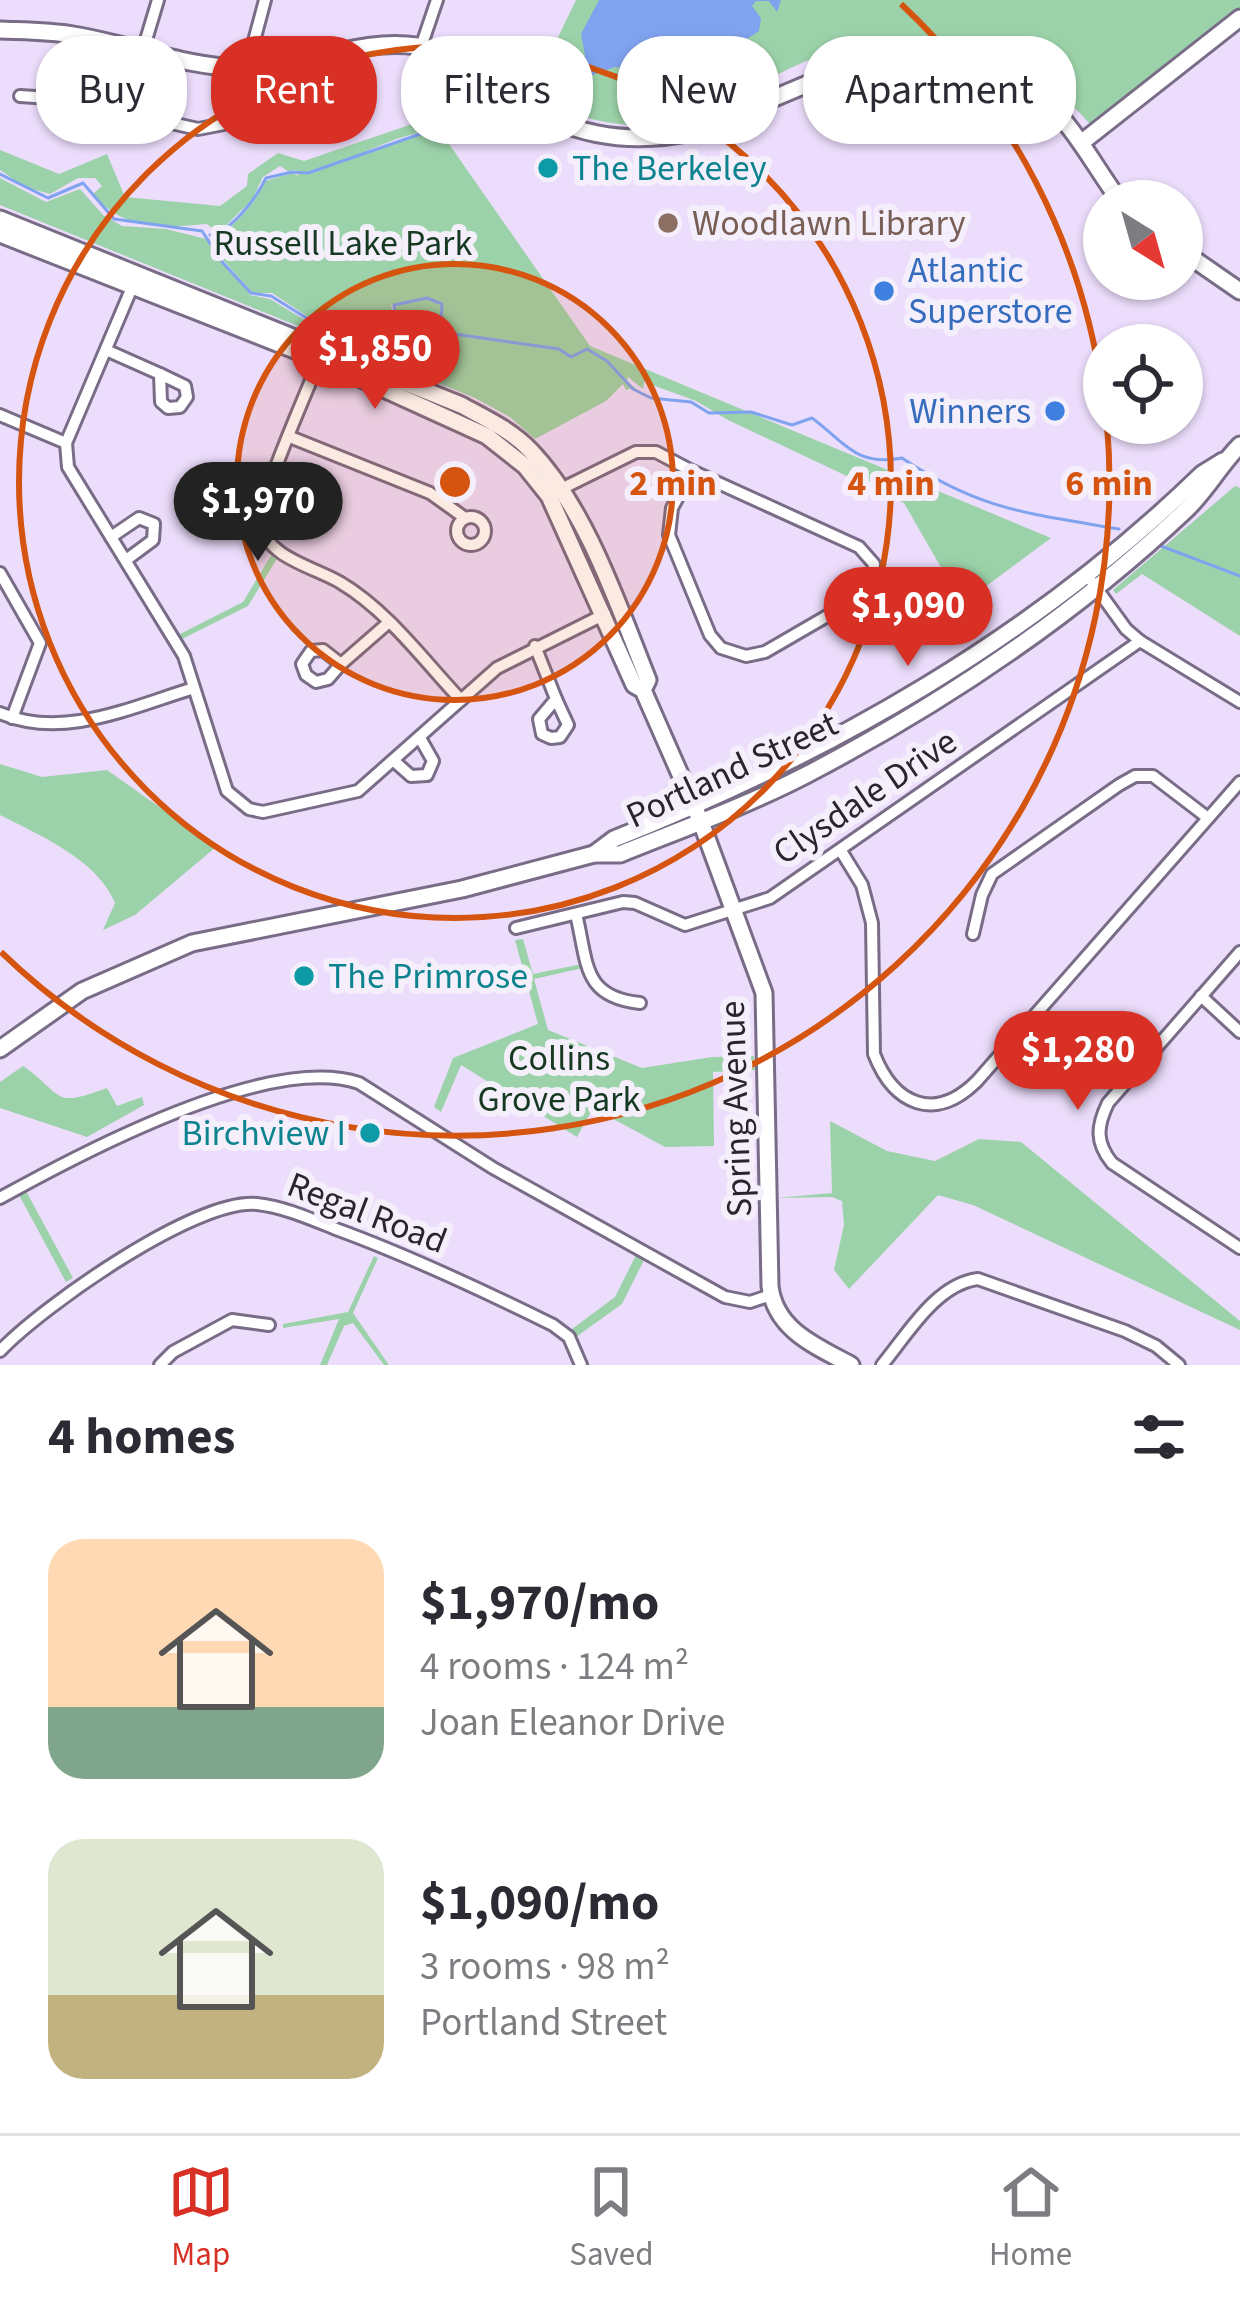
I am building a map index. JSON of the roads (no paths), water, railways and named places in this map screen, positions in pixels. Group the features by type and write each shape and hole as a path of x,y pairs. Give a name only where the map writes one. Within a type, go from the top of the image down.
{"street":[{"path":"147,36 158,0"},
{"path":"254,36 265,0"},
{"path":"424,36 437,0"},
{"path":"1081,143 1240,18"},
{"path":"0,30 78,36"},
{"path":"593,134 626,140 667,138 696,131 867,59 932,57 989,72 1025,88 1056,112 1106,180"},
{"path":"20,96 65,99 211,128"},
{"path":"0,219 135,281"},
{"path":"0,234 135,281"},
{"path":"1203,266 1240,292"},
{"path":"135,281 66,443 68,467 176,639 222,781 232,797 249,809 263,812 345,796 368,785 497,668 612,611"},
{"name":"Spring Avenue","path":"135,281 488,419 529,449 648,680 644,690 760,974 767,1011 771,1295"},
{"path":"106,350 160,374"},
{"path":"322,355 261,512 266,538 278,551 358,594 461,700"},
{"path":"0,415 66,443"},
{"path":"290,437 430,493 465,518"},
{"name":"Portland Street","path":"1,1049 82,991 192,944 462,889 594,854 614,839 698,815 914,695 1091,580 1202,474 1240,445"},
{"path":"555,492 636,452 656,452 859,547 874,564 872,590 765,652 746,656 721,648 710,635 669,535 671,508 692,471"},
{"path":"111,536 139,518 154,524 153,540 126,560"},
{"path":"0,573 39,638 38,655 6,715 43,725 68,724 194,688"},
{"path":"1091,580 1140,641 1240,702"},
{"path":"341,664 388,623"},
{"name":"Clysdale Drive","path":"516,928 610,904 634,903 685,925 770,898 1140,641"},
{"path":"535,646 556,699"},
{"path":"394,761 411,776 427,775 433,761 420,738"},
{"path":"973,934 992,874 1135,776 1153,776 1208,818"},
{"path":"842,851 862,885 872,923 874,1054 890,1087 912,1102 925,1104 957,1097 977,1081 1240,782"},
{"path":"576,914 590,970 601,992 616,1000 640,1003"},
{"path":"1240,952 1108,1103 1098,1137 1105,1154 1122,1171 1235,1244 1240,1227"},
{"path":"1201,996 1240,1031"},
{"path":"0,1198 182,1109 289,1079 333,1076 361,1084 494,1168 725,1297 742,1303 771,1295 778,1312 800,1338 850,1365"},
{"name":"Regal Road","path":"0,1351 74,1287 198,1218 254,1203 379,1244 553,1325 569,1337 581,1365"},
{"path":"882,1365 938,1298 959,1283 978,1279 1125,1331 1156,1346 1179,1365"},
{"path":"160,1365 173,1352 232,1320 269,1325"}],"water":[{"path":"599,0 781,0 777,12 769,1 756,1 752,6 761,18 759,31 752,36 617,36 617,67 593,75 593,36 581,34"}],"waterway":[{"path":"210,235 235,221 266,178 308,173 401,141"},
{"path":"0,174 48,198 83,183 114,219 202,231 251,293 271,296 321,327 387,329 396,325 394,305 427,298 442,304 441,324 447,333 559,349 571,357 587,349 607,361 633,389 651,398 691,402 709,413 751,412 792,425 812,418 862,456 902,458 981,500 1119,529"},
{"path":"1161,546 1240,576"}],"place":[{"name":"The Berkeley","path":"548,168"},
{"name":"Woodlawn Library","path":"668,223"},
{"name":"Atlantic Superstore","path":"884,291"},
{"name":"Winners","path":"1055,411"},
{"name":"The Primrose","path":"304,976"},
{"name":"Birchview I","path":"370,1133"}],"park label":[{"name":"Russell Lake Park","path":"343,243"},
{"name":"Collins Grove Park","path":"559,1078"}]}
